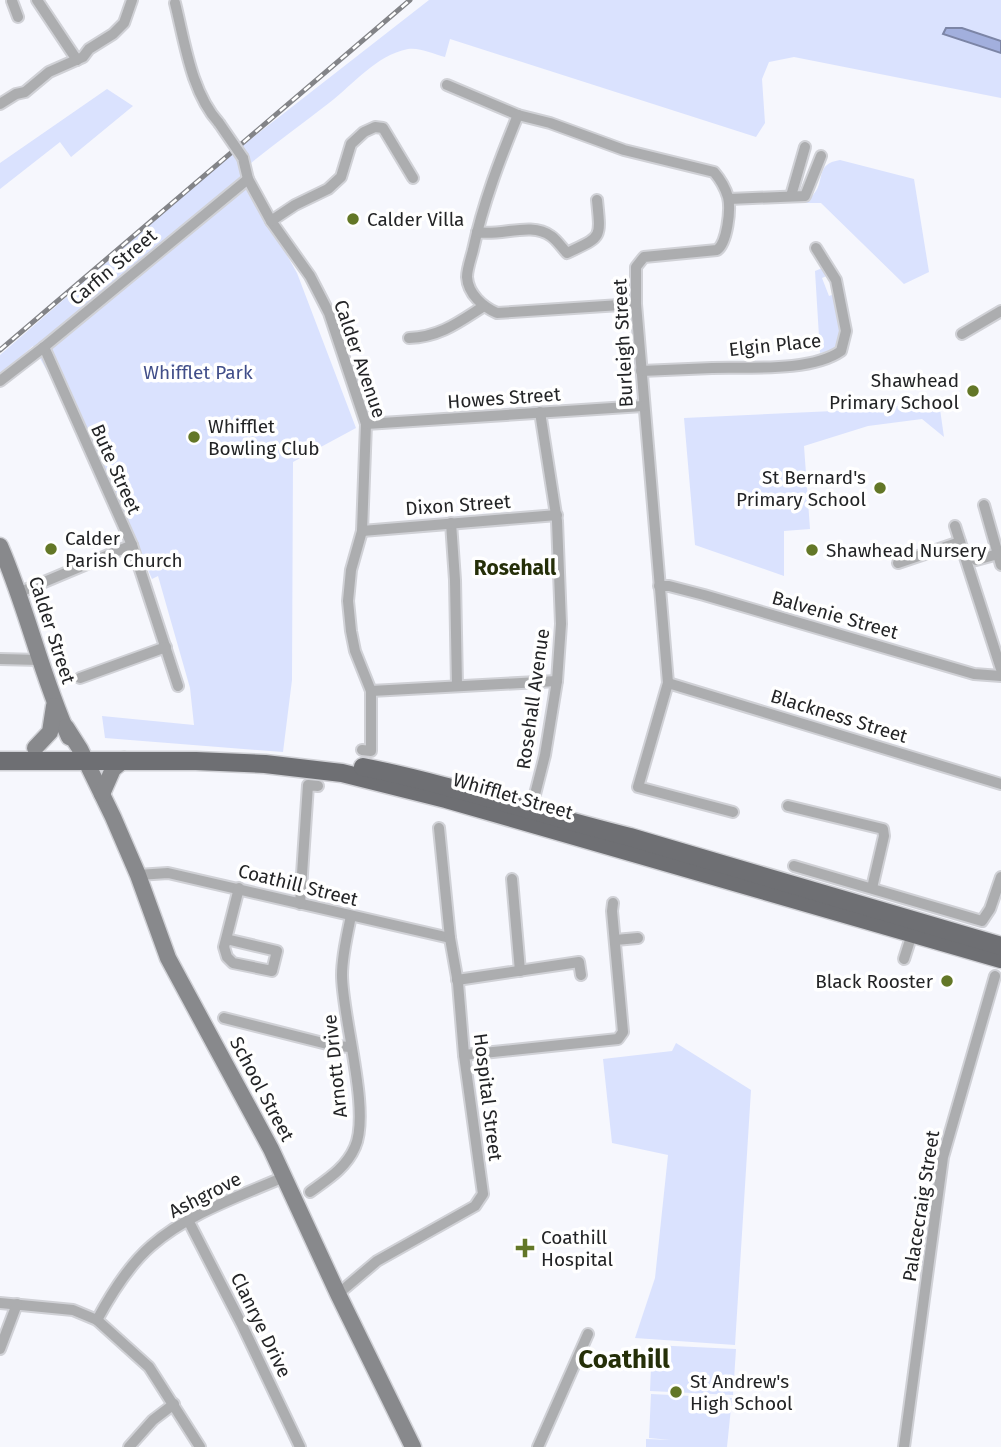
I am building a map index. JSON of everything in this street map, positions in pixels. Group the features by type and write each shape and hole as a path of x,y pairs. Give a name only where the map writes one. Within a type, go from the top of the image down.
{"main road":[{"name":"Whifflet Street","path":"0,749 35,748 124,760 265,764 342,773 529,817 630,836 1001,946"},
{"name":"Whifflet Street","path":"0,761 83,754 197,751 311,758 419,778 529,817 912,934 998,967"}],"street":[{"path":"0,6 12,0 18,17"},
{"path":"37,0 77,60"},
{"path":"0,104 25,92 49,72 77,60 113,34 124,23 132,0"},
{"name":"Calder Avenue","path":"175,3 182,38 206,109 243,158 248,179 271,221 310,276 330,313 366,424 362,531 351,570 348,601 355,652 371,691 371,751 362,750"},
{"path":"447,85 518,115 550,123 624,150 714,172 729,199 805,196 821,156"},
{"path":"518,115 488,193 477,232 467,277 476,298 484,306 498,313 636,304"},
{"path":"271,221 295,205 328,189 341,177 351,144 364,132 375,127 383,128 413,178"},
{"path":"791,196 805,147"},
{"name":"Carfin Street","path":"0,381 248,179"},
{"name":"Burleigh Street","path":"729,199 723,246 717,250 644,257 636,267 643,406 668,683 638,788 733,812"},
{"path":"477,232 486,234 539,230 552,236 567,253 596,239 600,230 597,200"},
{"name":"Elgin Place","path":"641,371 786,365 816,362 841,351 846,331 836,280 816,248"},
{"path":"409,338 429,337 484,306"},
{"path":"962,334 1001,311"},
{"name":"Bute Street","path":"44,347 132,545 178,686"},
{"name":"Howes Street","path":"366,424 643,406"},
{"name":"Rosehall Avenue","path":"529,817 545,755 557,681 561,624 557,515 540,412"},
{"path":"976,560 999,559 984,505"},
{"name":"Dixon Street","path":"362,531 557,515"},
{"path":"451,523 457,686"},
{"path":"955,526 996,639 1001,668"},
{"path":"898,563 960,542"},
{"path":"18,593 132,545"},
{"name":"Calder Street","path":"0,546 54,703 73,743 83,754"},
{"name":"Balvenie Street","path":"659,586 704,595 974,674 1001,676"},
{"path":"80,678 166,647"},
{"path":"0,659 40,660"},
{"path":"371,691 557,681"},
{"name":"Blackness Street","path":"668,683 1001,784"},
{"path":"35,748 48,735 54,715 54,703"},
{"name":"School Street","path":"83,754 138,875 168,958 271,1149 413,1447"},
{"path":"102,794 113,769 124,760"},
{"path":"300,904 308,785 318,786"},
{"path":"788,806 883,829 884,836 872,888"},
{"name":"Hospital Street","path":"338,1294 377,1261 475,1206 482,1194 439,828"},
{"path":"794,866 982,921 994,899 1001,877"},
{"name":"Coathill Street","path":"138,875 168,873 450,938"},
{"path":"512,879 520,971"},
{"path":"226,939 276,951 272,971 233,963 225,953 226,939 239,888"},
{"path":"464,1055 618,1039 623,1032 613,903"},
{"name":"Arnott Drive","path":"310,1192 342,1168 357,1143 358,1104 342,974 351,916"},
{"path":"904,960 912,934"},
{"path":"615,940 638,938"},
{"path":"457,980 579,962 581,975"},
{"name":"Palacecraig Street","path":"904,1447 943,1157 998,967"},
{"path":"224,1018 335,1046 351,1047"},
{"name":"Ashgrove","path":"97,1320 115,1288 149,1247 188,1220 284,1177"},
{"name":"Clanrye Drive","path":"188,1220 300,1447"},
{"path":"0,1303 73,1310 97,1320 149,1367 200,1447"},
{"path":"0,1349 17,1304"},
{"path":"538,1447 588,1334"},
{"path":"129,1447 153,1420 173,1404"}],"green space":[{"name":"Whifflet Park","path":"429,0 1001,0 1001,98 794,57 769,62 762,79 765,123 756,137 450,39 445,57 408,49 375,64 240,172 297,273 356,428 293,462 292,680 283,752 105,738 102,716 194,725 190,688 158,576 152,579 106,475 33,346 0,375 0,355 224,160"},
{"path":"107,89 133,106 71,157 60,142 0,189 0,163"},
{"path":"840,160 914,179 929,272 904,284 821,203 803,203 817,190 823,169"},
{"path":"825,267 829,275 822,278 829,296 837,293 844,325 836,350 820,353 815,271"},
{"path":"939,402 944,437 922,419 868,426 804,446 810,529 784,531 784,576 695,545 684,418 856,410"},
{"path":"676,1043 751,1090 735,1345 635,1338 655,1278 668,1155 612,1143 603,1059 672,1051"},
{"path":"652,1345 736,1349 733,1395 650,1391"},
{"path":"651,1394 732,1398 727,1447 646,1447 646,1439 671,1440 649,1438"}],"water":[{"path":"946,28 962,28 1001,41 1001,53 943,34"}],"railway":[{"path":"0,350 410,0"}],"place":[{"name":"Calder Villa","path":"353,219"},
{"name":"Shawhead Primary School","path":"973,391"},
{"name":"Whifflet Bowling Club","path":"194,437"},
{"name":"St Bernard's Primary School","path":"880,488"},
{"name":"Calder Parish Church","path":"51,549"},
{"name":"Shawhead Nursery","path":"812,550"},
{"name":"Black Rooster","path":"947,981"},
{"name":"Coathill Hospital","path":"525,1248"},
{"name":"St Andrew's High School","path":"676,1392"}],"district":[{"name":"Rosehall","path":"515,568"},
{"name":"Coathill","path":"624,1359"}]}
